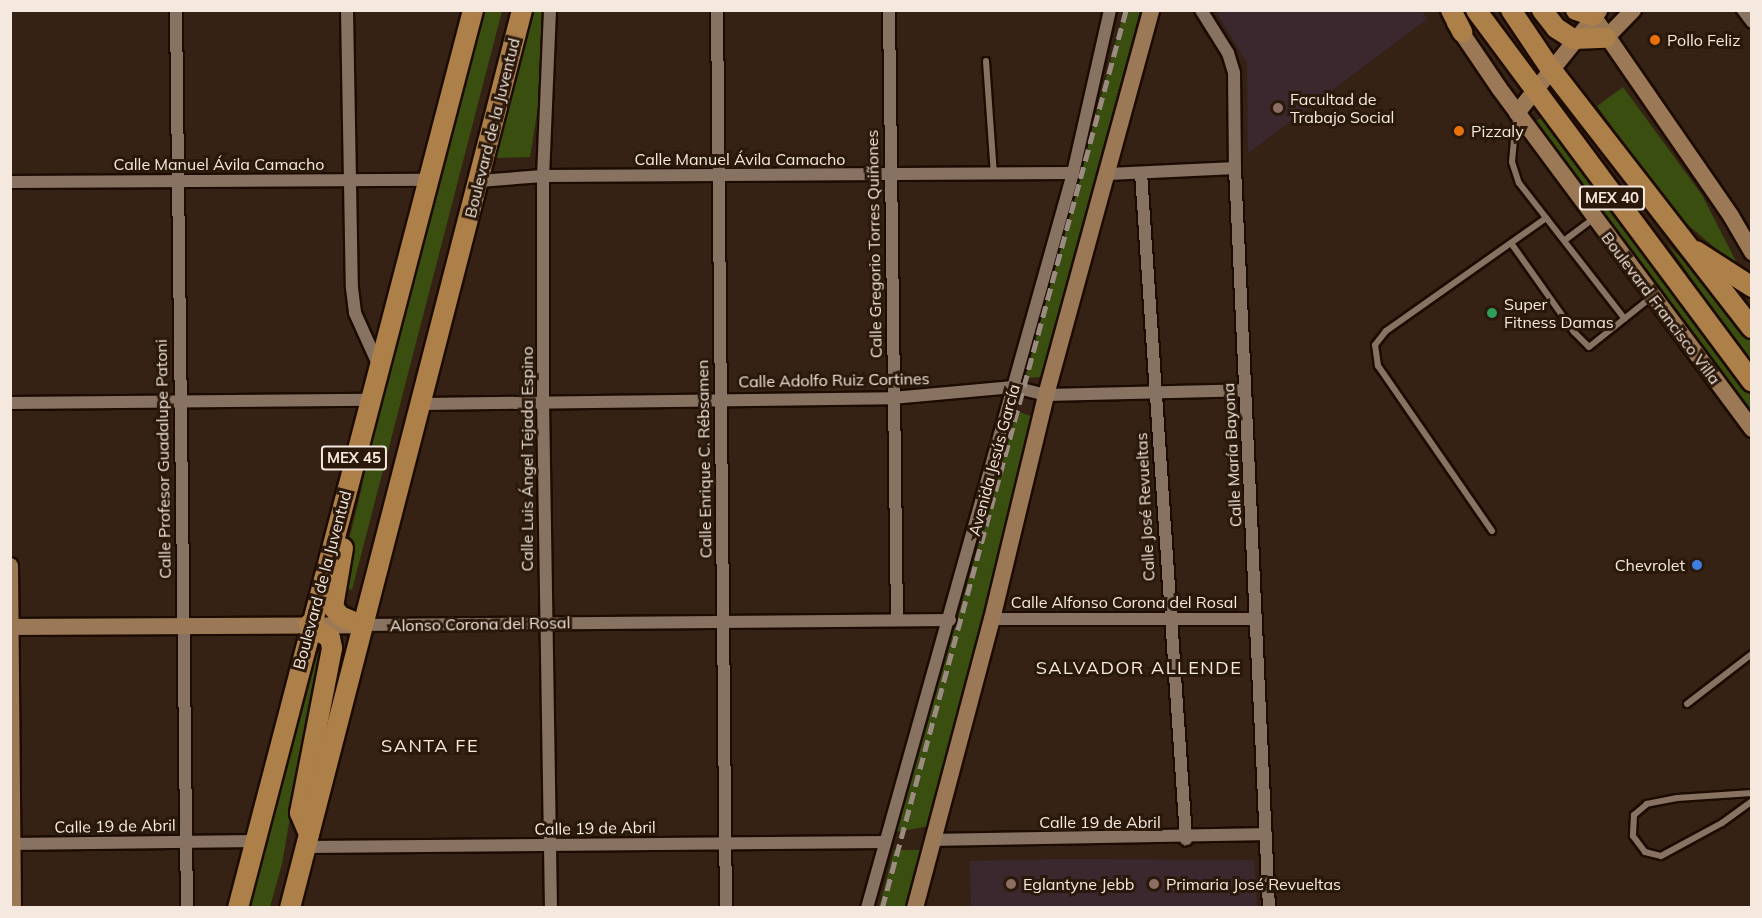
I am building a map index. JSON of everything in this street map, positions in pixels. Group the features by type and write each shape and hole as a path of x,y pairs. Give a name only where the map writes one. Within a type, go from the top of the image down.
{"main road":[{"name":"Boulevard de la Juventud","path":"238,908 309,626 474,10"},
{"name":"Boulevard de la Juventud","path":"290,908 361,625 422,404 522,10"},
{"path":"1451,10 1462,32"},
{"name":"Boulevard Francisco Villa","path":"1476,10 1533,91 1752,382"},
{"name":"MEX 40","path":"1511,10 1550,68 1752,328"},
{"path":"1542,10 1556,28 1573,39 1606,38"},
{"path":"1688,246 1752,287"},
{"path":"355,454 358,482 333,607 339,616 361,625"},
{"path":"307,841 300,813 332,648 330,638 309,626"}],"street":[{"name":"Calle Profesor Guadalupe Patoni","path":"177,10 179,402 187,908"},
{"path":"347,10 349,179 355,313 378,364"},
{"name":"Calle Luis Ángel Tejada Espino","path":"550,10 543,176 543,401 551,908"},
{"name":"Calle Enrique C. Rébsamen","path":"717,10 719,398 726,908"},
{"name":"Calle Gregorio Torres Quiñones","path":"889,10 888,177 897,620"},
{"name":"Avenida Jesús García","path":"867,908 950,620 1073,173 1110,10"},
{"name":"Avenida Jesús García","path":"915,908 992,618 1046,395 1109,174 1151,10"},
{"name":"Calle María Bayona","path":"1201,10 1232,63 1234,168 1269,908"},
{"name":"Boulevard Francisco Villa","path":"1446,10 1517,113 1752,429"},
{"path":"1606,38 1633,10"},
{"path":"1517,113 1573,39 1589,12 1731,216 1752,252"},
{"path":"1109,174 1234,168"},
{"name":"Calle Manuel Ávila Camacho","path":"479,181 543,176 888,177 1073,173"},
{"name":"Calle José Revueltas","path":"1141,173 1169,618 1186,838"},
{"name":"Calle Manuel Ávila Camacho","path":"10,182 427,180"},
{"path":"1731,216 1752,238"},
{"name":"Calle Adolfo Ruiz Cortines","path":"422,404 719,398 892,398 1014,387 1046,395 1155,390 1245,390"},
{"path":"10,403 369,400"},
{"path":"10,566 13,908"},
{"name":"Calle Alfonso Corona del Rosal","path":"992,618 1256,619"},
{"name":"Alonso Corona del Rosal","path":"11,627 950,620"},
{"name":"Calle 19 de Abril","path":"934,840 1186,838 1266,834"},
{"name":"Calle 19 de Abril","path":"12,844 256,841"},
{"name":"Calle 19 de Abril","path":"307,841 549,845 885,842"}],"lane":[{"path":"986,61 994,175"},
{"path":"1517,113 1512,148 1514,174 1625,319"},
{"path":"1492,531 1378,366 1374,352 1386,331 1546,218"},
{"path":"1565,240 1594,218"},
{"path":"1511,243 1584,345 1594,346 1653,296"},
{"path":"1687,704 1752,654"},
{"path":"1752,793 1677,798 1647,804 1634,815 1633,836 1645,852 1661,856 1722,823 1752,801"}],"shaded area":[{"name":"Facultad de Trabajo Social","path":"1421,10 1427,19 1248,153 1247,63 1216,11"},
{"name":"Primaria José Revueltas","path":"1254,860 1257,907 971,907 970,861"}],"green space":[{"path":"484,11 502,11 352,590 338,585 361,491 383,373"},
{"path":"529,11 545,11 547,51 530,157 496,158"},
{"path":"1124,11 1140,11 1041,377 1025,378"},
{"path":"1623,87 1702,195 1740,269 1675,214 1597,106"},
{"path":"1544,116 1751,396 1751,411 1536,121"},
{"path":"1667,243 1751,333 1751,365"},
{"path":"1017,411 1033,417 930,826 896,832"},
{"path":"311,652 326,655 298,771 282,864 270,907 245,908"},
{"path":"894,850 924,850 909,907 879,908"}],"railway":[{"path":"882,908 1126,10"}],"place":[{"name":"Pollo Feliz","path":"1655,40"},
{"name":"Facultad de Trabajo Social","path":"1278,108"},
{"name":"Pizzaly","path":"1459,131"},
{"name":"Super Fitness Damas","path":"1492,313"},
{"name":"Chevrolet","path":"1697,565"},
{"name":"Eglantyne Jebb","path":"1011,884"},
{"name":"Primaria José Revueltas","path":"1154,884"}],"district":[{"name":"SALVADOR ALLENDE","path":"1139,668"},
{"name":"SANTA FE","path":"430,746"}]}
